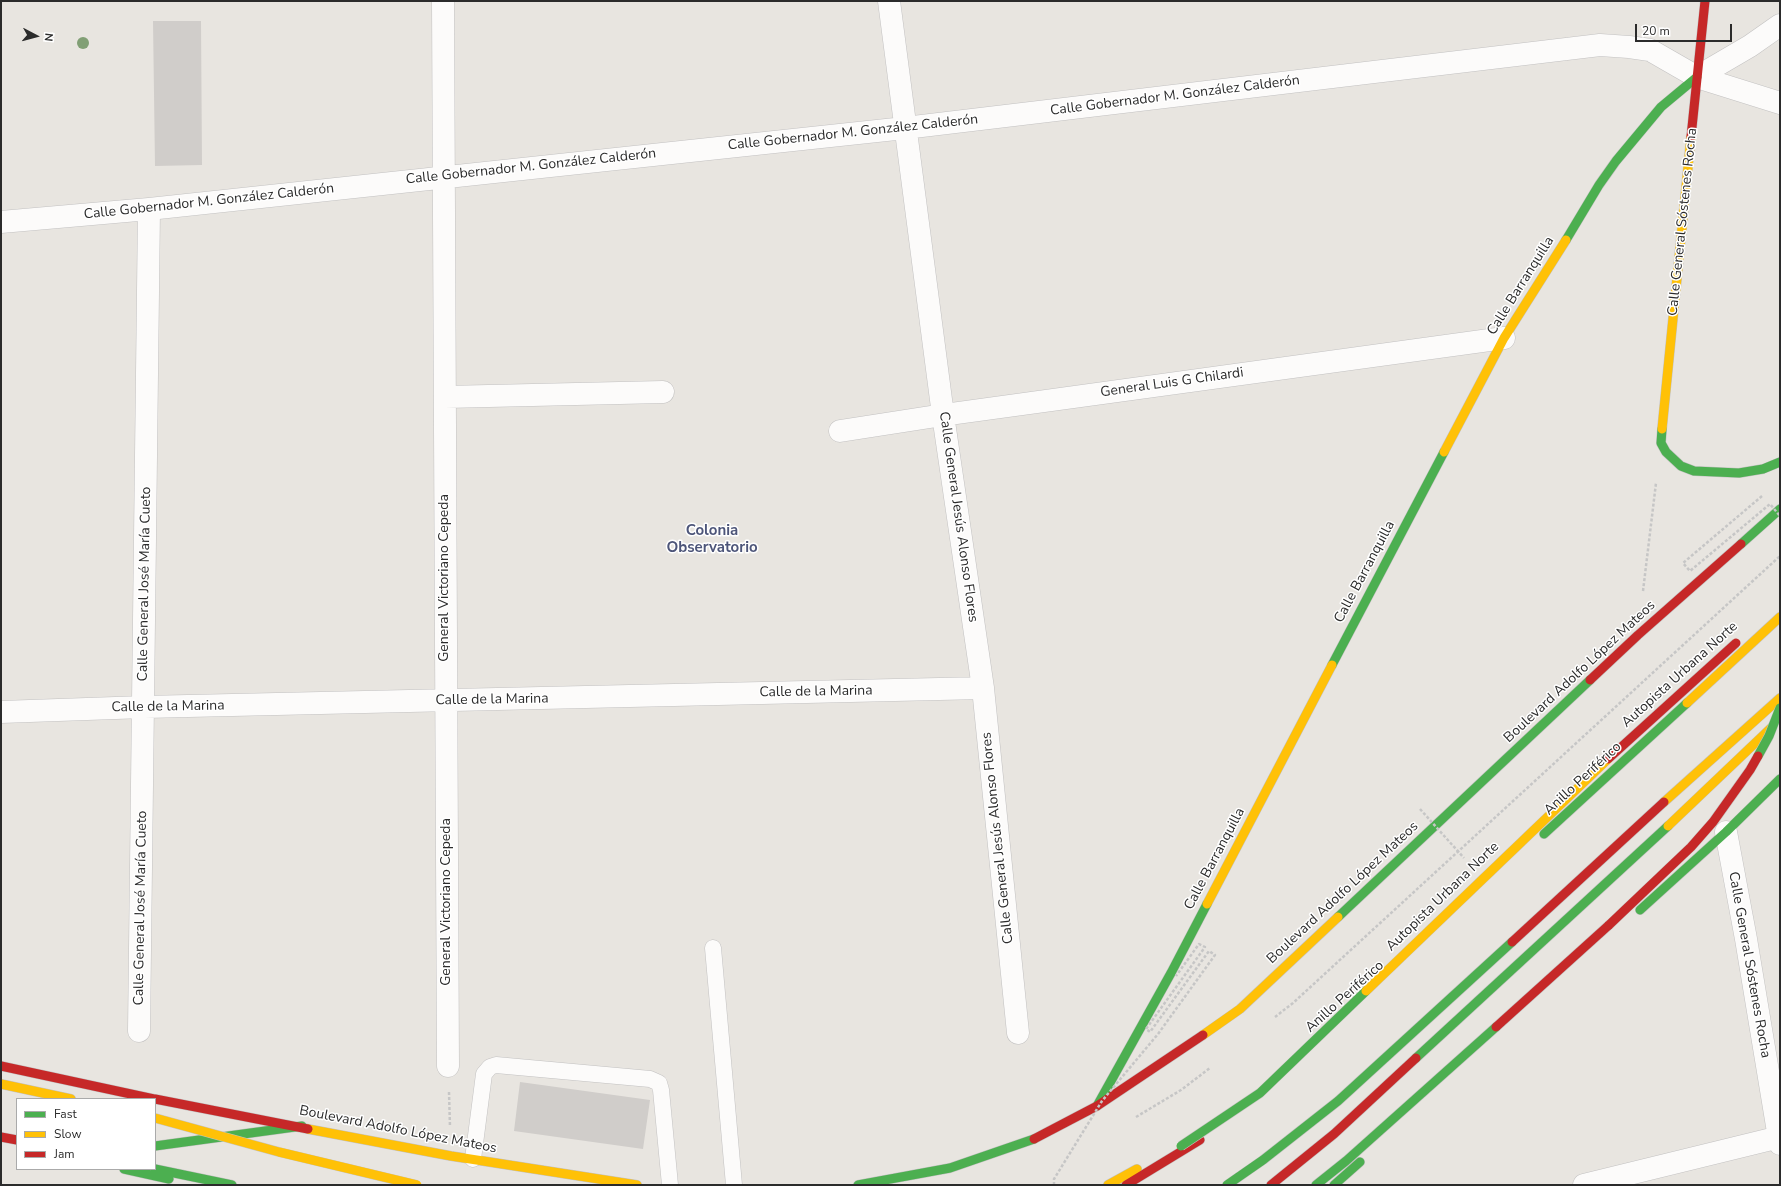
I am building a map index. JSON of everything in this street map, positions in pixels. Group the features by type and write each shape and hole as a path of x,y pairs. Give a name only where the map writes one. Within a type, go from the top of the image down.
{"main road":[{"name":"Calle General Sóstenes Rocha","path":"1661,443 1705,1"},
{"name":"Calle Barranquilla","path":"1097,1106 1171,973 1504,338 1577,223 1599,185 1612,167 1661,107 1697,77"},
{"path":"1661,443 1673,460 1681,466 1694,471 1739,473 1764,468 1780,462"},
{"name":"Boulevard Adolfo López Mateos","path":"858,1185 950,1168 1032,1140 1097,1106 1171,1058 1240,1008 1638,635 1780,509"},
{"name":"Anillo Periférico","path":"1126,1185 1232,1120 1780,617"},
{"name":"Autopista Urbana Norte","path":"1108,1185 1181,1146 1260,1093 1584,781 1742,638"},
{"path":"1227,1185 1263,1160 1338,1101 1692,776 1780,698"},
{"path":"1316,1185 1346,1161 1609,925 1691,847 1724,807 1750,770 1770,736 1780,708"},
{"path":"1271,1185 1334,1134 1611,880 1780,721"},
{"path":"1631,918 1726,832 1780,779"},
{"path":"1429,1100 1619,928"},
{"name":"Boulevard Adolfo López Mateos","path":"1,1066 150,1098"},
{"path":"1,1084 66,1098"},
{"name":"Boulevard Adolfo López Mateos","path":"156,1099 302,1126 450,1156 637,1185"},
{"path":"156,1118 279,1152 417,1185"},
{"path":"156,1146 302,1126"},
{"path":"1,1137 16,1140"},
{"path":"1,1146 16,1149"},
{"path":"1334,1185 1370,1153"},
{"path":"156,1169 232,1185"},
{"path":"129,1170 197,1185"}],"street":[{"name":"General Victoriano Cepeda","path":"443,1 445,701 448,1066"},
{"name":"Calle General Jesús Alonso Flores","path":"889,1 942,415 982,688 1018,1033"},
{"path":"1697,77 1750,46 1780,25"},
{"name":"Calle Gobernador M. González Calderón","path":"1,222 149,209 443,176 905,128 1600,45 1650,50 1697,77 1780,103"},
{"name":"Calle General José María Cueto","path":"139,1031 149,209"},
{"name":"General Luis G Chilardi","path":"840,431 942,415 1504,338"},
{"path":"445,397 663,392"},
{"name":"Calle de la Marina","path":"1,712 144,707 982,688"},
{"name":"Calle General Sóstenes Rocha","path":"1726,832 1780,1139"},
{"path":"1584,1185 1780,1139"}],"lane":[{"path":"713,948 734,1185"},
{"path":"473,1159 484,1074 490,1067 496,1065 650,1079 659,1083 661,1090 670,1185"}],"path":[{"path":"1648,550 1661,443"},
{"path":"1762,496 1683,563 1690,571 1770,504 1780,516"},
{"path":"1420,810 1467,861"},
{"path":"1054,1185 1054,1179 1102,1101 1158,1034 1215,955 1210,951 1150,1032 1146,1029 1205,947 1199,944 1176,976"},
{"path":"448,1066 450,1156"}],"building":[{"path":"153,21 201,21 202,165 155,166"},
{"path":"520,1082 650,1100 643,1149 514,1131"}],"traffic: fast":[{"path":"1566,240 1599,185 1616,161 1661,107 1697,77"},
{"path":"1662,429 1661,443 1666,452 1681,466 1694,471 1739,473 1763,469 1780,462"},
{"path":"1332,665 1444,452"},
{"path":"1741,544 1780,509"},
{"path":"1338,917 1590,680"},
{"path":"1544,834 1687,703"},
{"path":"1758,756 1769,736 1780,708"},
{"path":"1640,910 1726,832 1780,779"},
{"path":"1416,1058 1668,826"},
{"path":"1097,1106 1171,973 1207,904"},
{"path":"1227,1185 1263,1160 1338,1101 1512,942"},
{"path":"1181,1146 1260,1093 1366,991"},
{"path":"1316,1185 1346,1161 1496,1027"},
{"path":"156,1146 302,1126"},
{"path":"858,1185 950,1168 1034,1139"},
{"path":"1334,1185 1360,1162"},
{"path":"156,1169 232,1185"},
{"path":"128,1170 169,1179"}],"traffic: slow":[{"path":"1662,429 1691,137"},
{"path":"1444,452 1504,338 1566,240"},
{"path":"1687,703 1780,617"},
{"path":"1207,904 1332,665"},
{"path":"1664,802 1780,698"},
{"path":"1668,826 1772,727"},
{"path":"1366,991 1608,759"},
{"path":"1203,1035 1240,1009 1338,917"},
{"path":"1,1084 66,1098"},
{"path":"156,1118 279,1152 417,1185"},
{"path":"308,1129 451,1156 637,1185"},
{"path":"1108,1185 1137,1169"}],"traffic: jam":[{"path":"1691,137 1705,1"},
{"path":"1590,680 1638,635 1741,544"},
{"path":"1608,759 1736,643"},
{"path":"1609,925 1691,847 1713,822 1750,770 1758,756"},
{"path":"1512,942 1664,802"},
{"path":"1496,1027 1609,925"},
{"path":"1034,1139 1097,1106 1203,1035"},
{"path":"1271,1185 1334,1134 1416,1058"},
{"path":"1,1066 149,1098"},
{"path":"156,1099 308,1129"},
{"path":"1,1137 16,1140"},
{"path":"1126,1185 1200,1140"}],"district":[{"name":"Colonia Observatorio","path":"712,540"}]}
